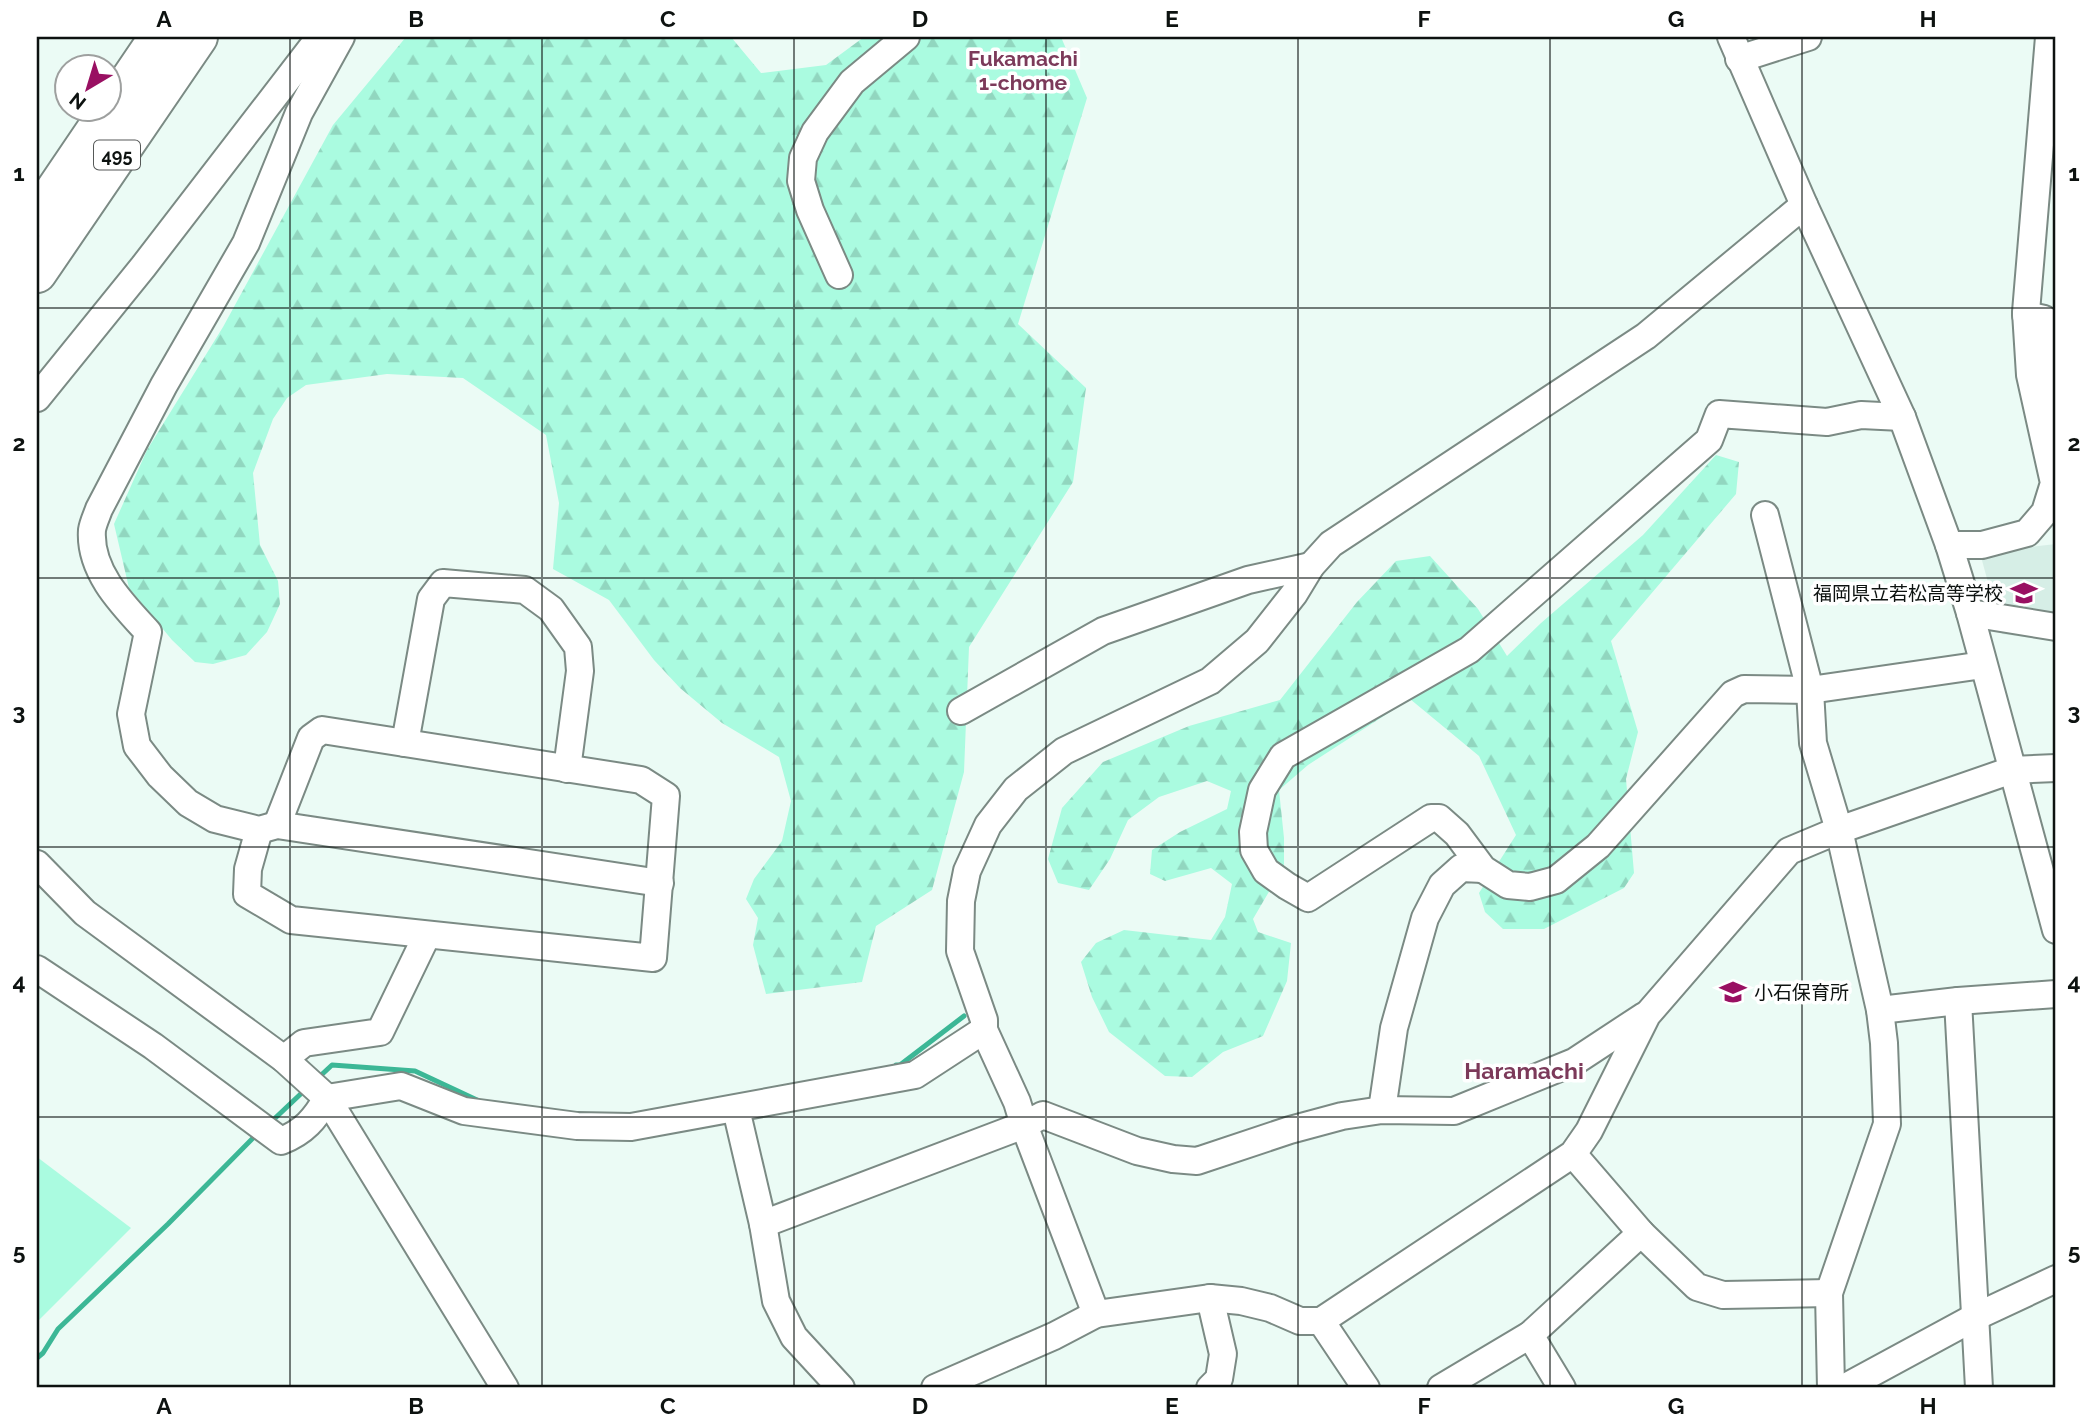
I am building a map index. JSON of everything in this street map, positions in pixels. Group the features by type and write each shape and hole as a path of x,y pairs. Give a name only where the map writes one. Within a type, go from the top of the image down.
{"highway":[{"name":"495","path":"37,217 159,37"},
{"name":"495","path":"37,274 198,37"}],"street":[{"path":"37,398 143,267 320,37"},
{"path":"341,37 299,113 246,243 164,385 99,509 92,529 96,564 122,605 148,632 131,715 137,746 160,776 188,803 215,819 660,883"},
{"path":"839,275 810,210 801,181 803,158 815,132 852,82 906,37"},
{"path":"1808,37 1735,48 1902,417 1949,545 2056,930"},
{"path":"1949,545 1982,545 2027,533 2050,517 2053,483 2030,375 2026,315 2049,37"},
{"path":"1096,1314 1017,1102 984,1030 984,1020 960,951 961,901 967,871 988,825 1016,789 1063,751 1210,681 1257,641 1294,594 1311,566 1331,544 1647,336 1804,205"},
{"path":"2026,315 2045,319 2056,431"},
{"path":"1902,417 1861,415 1827,422 1719,414 1709,440 1469,650 1283,756 1262,790 1253,832 1254,850 1266,871 1308,898 1431,818 1439,818 1457,834 1483,869 1508,886 1530,887 1556,880 1598,845 1733,694 1744,689 1810,690 1983,665"},
{"path":"1765,515 1810,690 1813,743 1839,830 1880,1010 1884,1043 1887,1124 1829,1293 1831,1388"},
{"path":"961,711 1103,631 1248,580 1311,566"},
{"path":"405,743 431,599 443,583 525,590 551,609 578,647 580,671 567,769"},
{"path":"1970,613 2056,627"},
{"path":"322,730 641,780 666,796 653,958 291,920 247,894 248,869 268,827 310,738 322,730"},
{"path":"935,1388 1054,1336 1096,1314 1210,1298 1241,1301 1270,1308 1300,1321 1321,1321 1573,1154 1589,1131 1647,1015 1789,852 1839,830 2012,770 2056,768"},
{"path":"37,864 85,913 292,1066 327,1098 505,1388"},
{"path":"1382,1110 1394,1028 1425,918 1442,885 1461,868 1483,869"},
{"path":"292,1066 304,1043 380,1032 427,935"},
{"path":"37,969 153,1046 281,1141 305,1129 316,1118 327,1098"},
{"path":"1880,1010 2056,994"},
{"path":"1958,1001 1979,1388"},
{"path":"763,1224 1024,1125 1043,1115 1137,1151 1197,1161 1342,1116 1382,1110 1454,1111 1574,1062 1647,1015"},
{"path":"327,1098 401,1086 464,1111 577,1126 631,1127 915,1075 984,1030"},
{"path":"736,1109 763,1224 776,1300 794,1336 841,1388"},
{"path":"1573,1154 1641,1233 1697,1287 1723,1294 1829,1293"},
{"path":"1441,1388 1530,1335 1641,1233"},
{"path":"1844,1388 1975,1317 2056,1279"},
{"path":"1210,1298 1223,1354 1219,1379 1210,1388"},
{"path":"1321,1321 1366,1388"},
{"path":"1530,1335 1562,1388"}],"shaded area":[{"name":"福岡県立若松高等学校","path":"2056,544 2056,641 2002,634 1980,553"}],"green space":[{"path":"406,37 731,37 761,73 826,65 864,37 1061,37 1087,98 1018,324 1086,388 1073,482 969,647 964,772 932,890 876,926 862,982 766,994 753,945 758,918 746,899 754,879 782,841 791,801 779,757 722,723 680,688 654,660 609,600 553,569 559,503 546,435 463,378 387,374 306,385 287,398 273,419 253,473 260,545 278,581 280,604 267,632 246,655 213,664 195,662 172,640 129,588 114,524 147,450 223,327 333,125"},
{"path":"1716,455 1739,462 1736,494 1611,641 1638,732 1626,779 1634,873 1624,888 1544,929 1503,929 1485,912 1479,893 1516,835 1479,756 1410,699 1308,765 1279,790 1284,866 1253,919 1258,932 1291,943 1287,981 1263,1036 1223,1052 1192,1077 1165,1076 1109,1032 1092,997 1081,962 1096,943 1124,930 1211,940 1225,917 1232,884 1211,868 1165,881 1150,874 1152,850 1180,832 1227,809 1231,791 1207,781 1159,797 1128,820 1110,859 1089,890 1058,883 1048,859 1062,808 1103,762 1189,726 1280,700 1357,602 1396,561 1430,556 1478,609 1507,656 1643,535"},
{"path":"37,1157 131,1228 37,1322"}],"waterway":[{"path":"896,1065 900,1065 964,1016"},
{"path":"317,1079 332,1065 415,1071 477,1100"},
{"path":"271,1122 307,1088"},
{"path":"37,1358 58,1329 258,1133"}],"place":[{"name":"福岡県立若松高等学校","path":"2024,593"},
{"name":"小石保育所","path":"1733,992"}],"district":[{"name":"Fukamachi 1-chome","path":"1023,70"},
{"name":"Haramachi","path":"1524,1070"}]}
